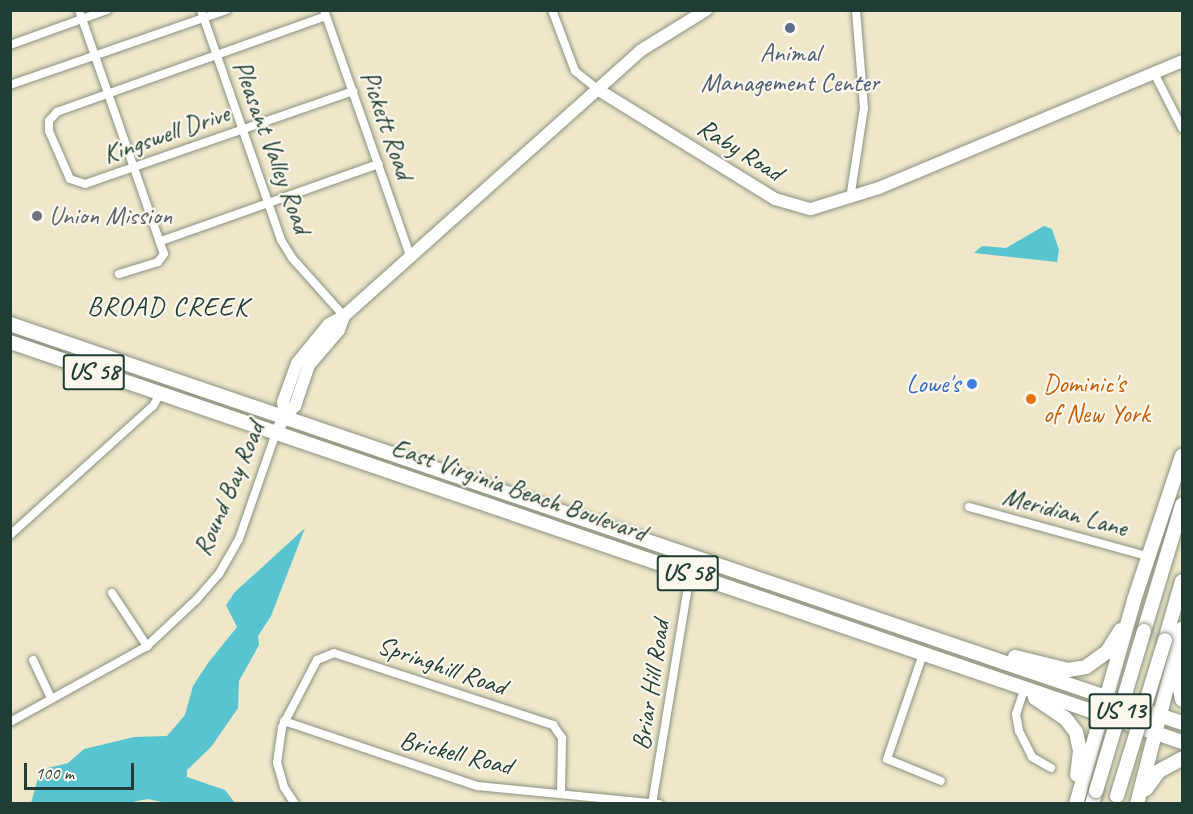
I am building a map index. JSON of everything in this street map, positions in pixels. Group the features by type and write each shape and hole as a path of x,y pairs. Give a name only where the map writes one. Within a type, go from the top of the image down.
{"main road":[{"name":"East Virginia Beach Boulevard","path":"10,324 1182,723"},
{"name":"East Virginia Beach Boulevard","path":"10,342 1024,690 1182,742"},
{"path":"1076,804 1100,714 1182,456"},
{"name":"US 13","path":"1094,798 1182,505"},
{"name":"US 13","path":"1116,800 1171,642 1182,581"},
{"path":"959,646 1077,669 1100,659 1130,616"},
{"path":"1137,804 1161,715 1171,642 1182,629"},
{"path":"1171,642 1182,699"},
{"path":"1024,690 1065,718 1076,732 1080,760 1070,804"},
{"path":"1137,804 1159,771 1182,759"}],"street":[{"path":"10,45 81,15 107,10"},
{"path":"10,85 96,56 202,14 226,10"},
{"path":"552,10 575,71 597,88"},
{"path":"285,416 296,406 309,364 339,330 344,316 640,51 706,10"},
{"path":"850,199 864,108 856,10"},
{"path":"109,93 217,55 325,13"},
{"name":"Pickett Road","path":"325,13 410,255"},
{"name":"Pleasant Valley Road","path":"202,14 285,248 344,316"},
{"path":"81,15 164,254 160,261 119,274"},
{"name":"Raby Road","path":"597,88 788,205 821,208 850,199 1182,62"},
{"path":"1154,73 1182,128"},
{"name":"Kingswell Drive","path":"109,93 57,112 49,121 49,131 66,171 72,181 81,185 353,91"},
{"path":"161,241 379,164"},
{"path":"10,535 153,406 160,394"},
{"name":"Round Bay Road","path":"10,722 147,646 197,599 230,557 276,434 285,416"},
{"name":"Meridian Lane","path":"969,507 1150,557"},
{"name":"Briar Hill Road","path":"655,803 690,574"},
{"path":"112,593 147,646"},
{"name":"Springhill Road","path":"295,804 284,787 277,763 284,721 317,660 327,654 340,653 553,725 562,738 561,793"},
{"path":"922,654 887,759 941,781"},
{"path":"33,660 51,698"},
{"path":"1024,690 1016,714 1019,730 1032,756 1051,768"},
{"name":"Brickell Road","path":"284,721 454,780 501,790 561,793 655,803"}],"water":[{"path":"1044,226 1052,229 1059,250 1057,262 974,253 982,246 1006,248"},
{"path":"305,528 271,616 258,636 259,645 239,681 238,708 211,747 187,770 187,777 225,790 235,803 166,803 148,799 122,804 31,803 38,778 48,768 68,763 84,749 134,737 167,736 185,715 193,686 237,627 226,605 235,592"}],"place":[{"name":"Animal Management Center","path":"790,28"},
{"name":"Union Mission","path":"37,216"},
{"name":"Lowe's","path":"972,384"},
{"name":"Dominic's of New York","path":"1031,399"}],"district":[{"name":"BROAD CREEK","path":"168,307"}]}
